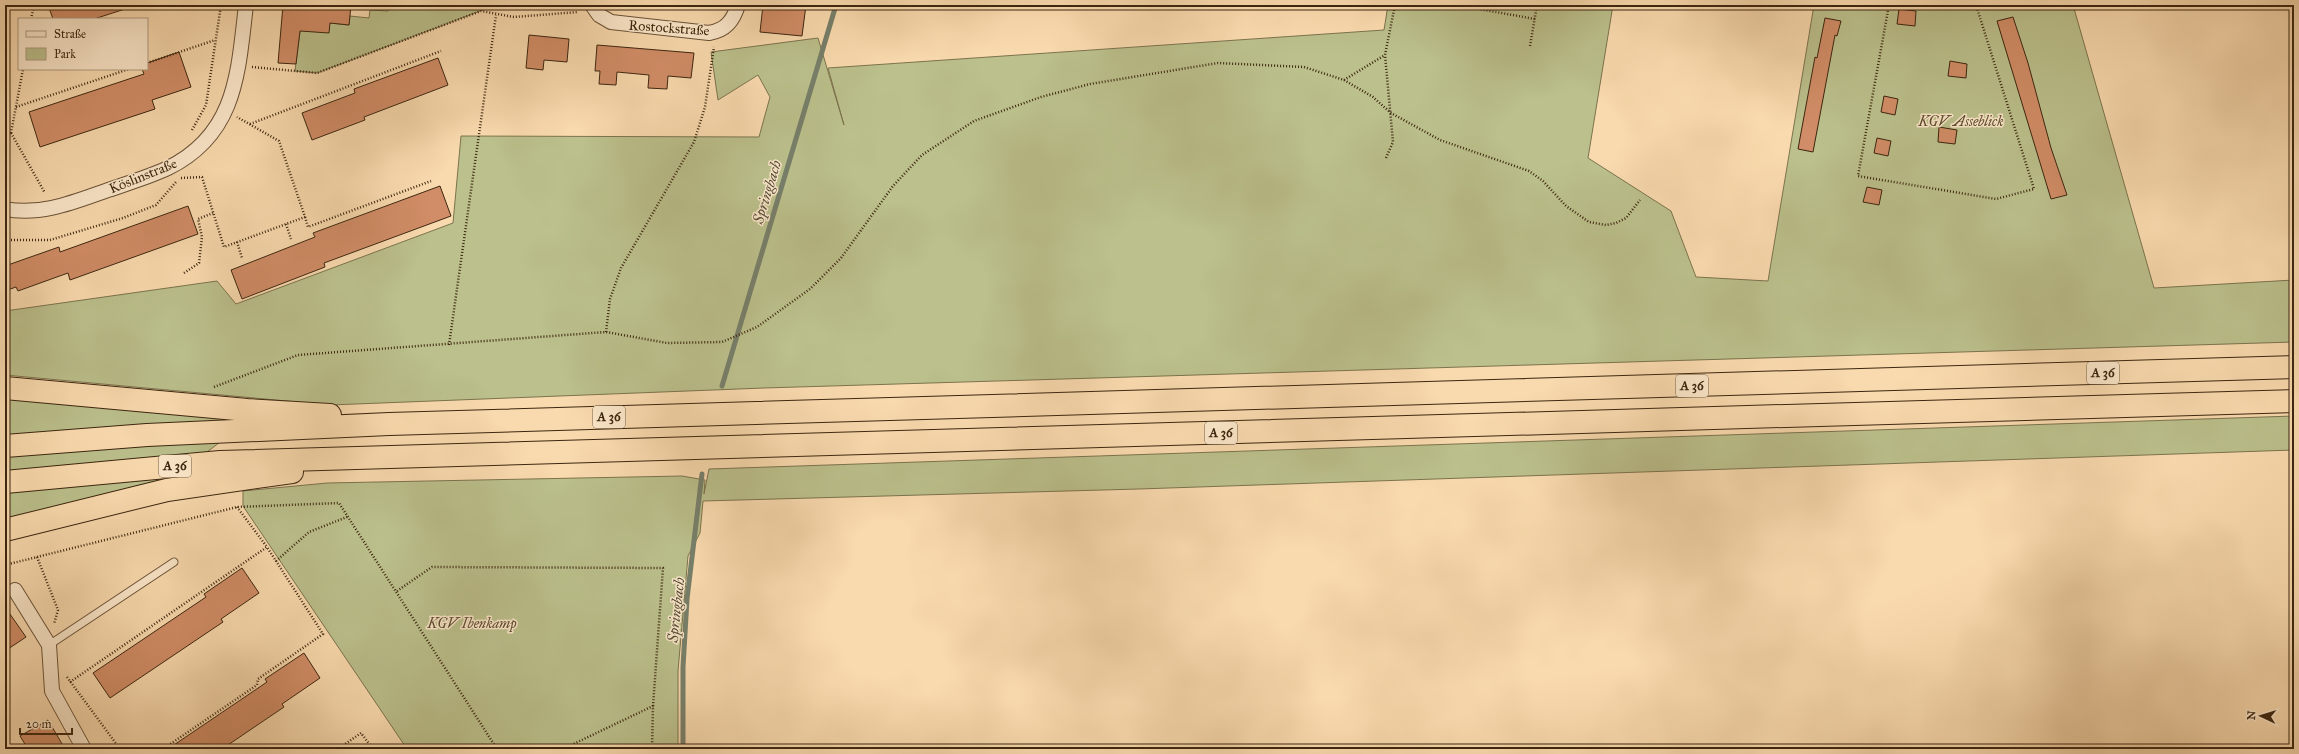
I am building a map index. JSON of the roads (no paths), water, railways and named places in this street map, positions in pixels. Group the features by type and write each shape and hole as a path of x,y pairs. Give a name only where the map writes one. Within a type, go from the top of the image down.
{"highway":[{"name":"A 36","path":"5,446 162,434 389,424 2294,368"},
{"path":"5,388 247,410 314,412 389,424"},
{"name":"A 36","path":"5,482 220,462 2294,401"},
{"path":"5,530 167,490 288,474 347,459"}],"street":[{"name":"Köslinstraße","path":"5,208 41,211 72,203 167,168 197,149 212,134 226,112 235,86 246,5"},
{"name":"Rostockstraße","path":"592,5 599,15 611,22 709,32 718,31 730,24 738,5"},
{"path":"15,590 49,645 52,692 84,749"}],"lane":[{"path":"49,645 174,562"}],"waterway":[{"name":"Springbach","path":"722,386 836,5"},
{"name":"Springbach","path":"683,749 683,667 687,599 702,474"}],"park label":[{"name":"KGV Asseblick","path":"1961,121"},
{"name":"KGV Ibenkamp","path":"472,623"}]}
